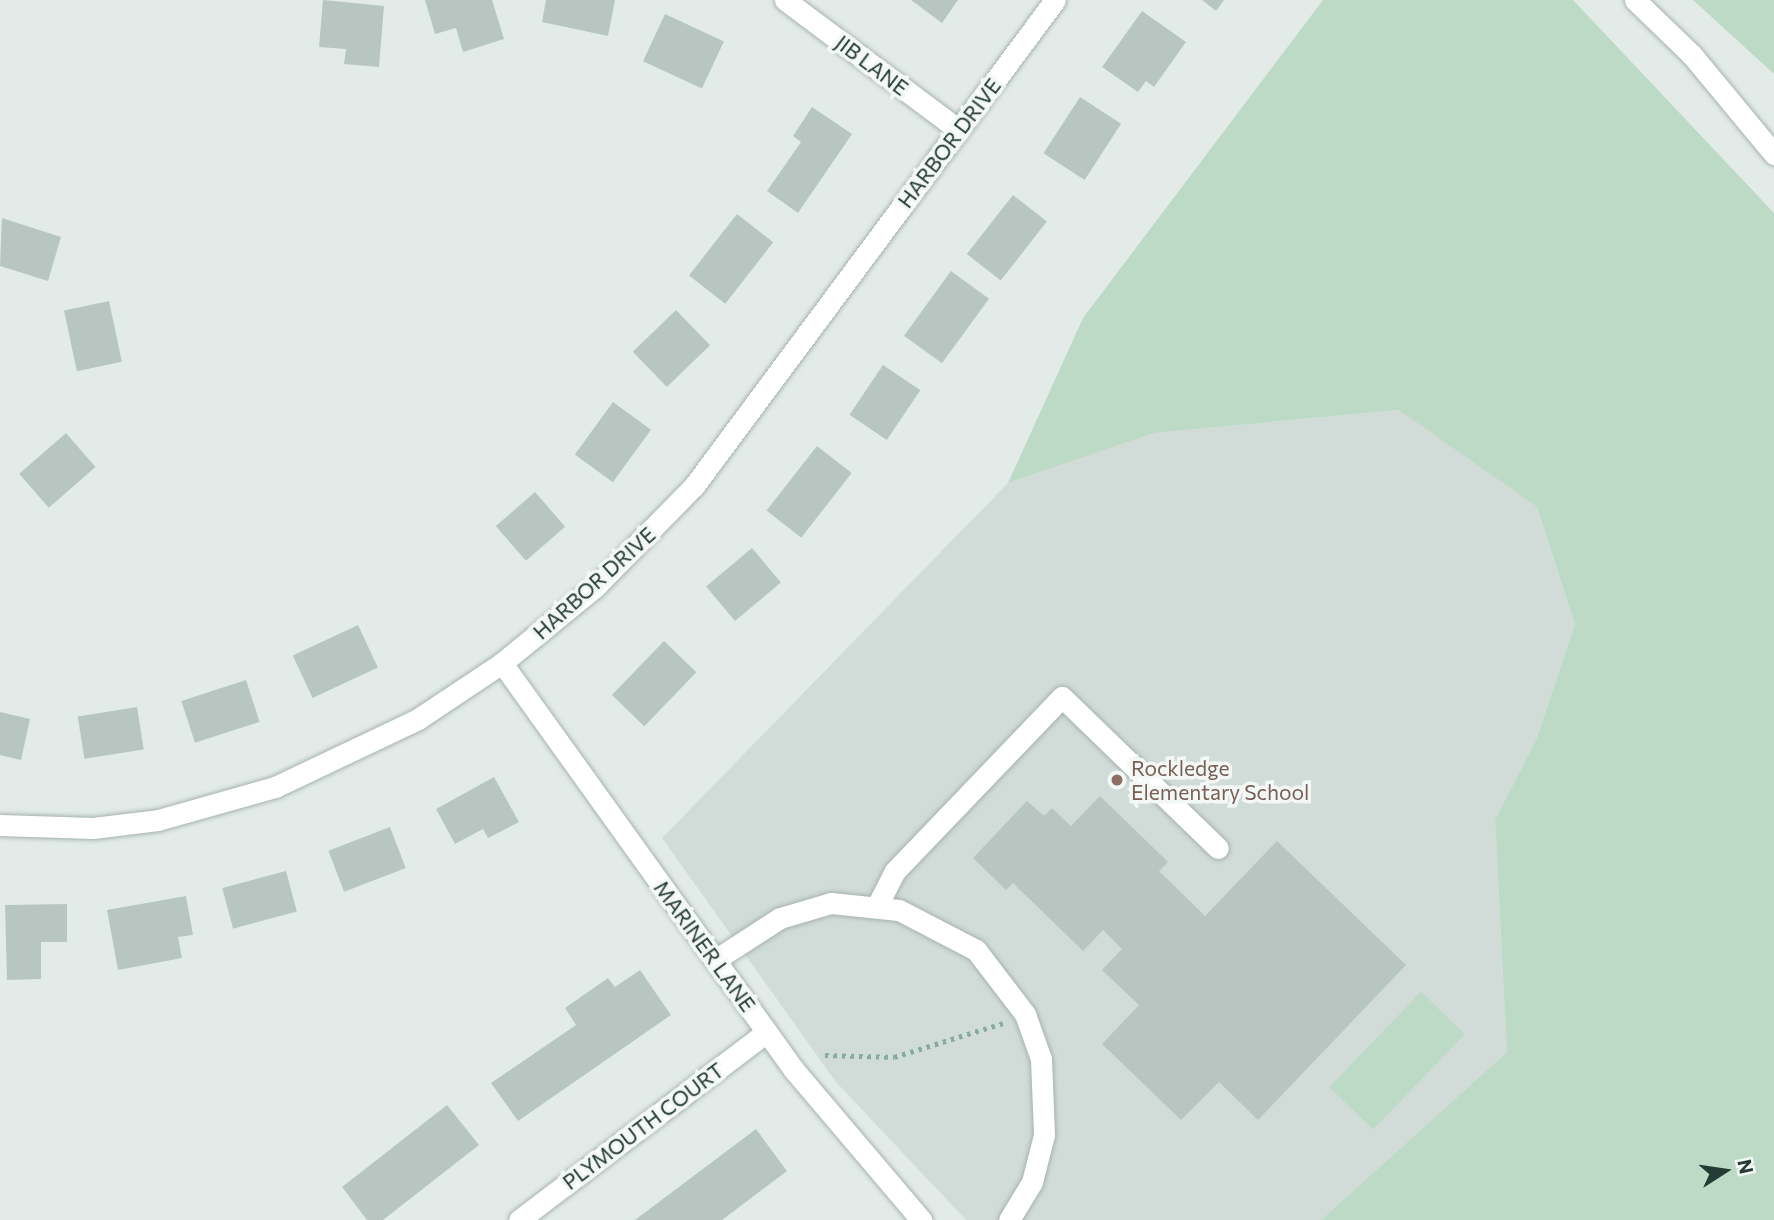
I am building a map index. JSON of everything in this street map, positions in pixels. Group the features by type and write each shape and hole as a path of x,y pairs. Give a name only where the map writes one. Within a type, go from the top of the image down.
{"street":[{"name":"JIB LANE","path":"785,0 958,130"},
{"name":"HARBOR DRIVE","path":"0,825 93,828 158,820 275,787 418,719 502,663 596,587 694,486 1055,0"},
{"path":"1635,0 1692,55 1774,154"},
{"name":"MARINER LANE","path":"502,663 767,1032 916,1218"},
{"path":"877,906 895,871 1062,697 1218,848"},
{"path":"715,960 797,911 831,903 877,906 938,926 976,950 1025,1014 1041,1059 1044,1135 1032,1182 1009,1220"},
{"name":"PLYMOUTH COURT","path":"519,1220 767,1032"}],"path":[{"path":"825,1055 894,1057 1011,1021"}],"shaded area":[{"name":"Rockledge Elementary School","path":"1400,410 1537,507 1575,624 1536,740 1495,820 1507,1052 1321,1220 966,1220 836,1082 662,838 1008,483 1154,433"}],"green space":[{"path":"1323,0 1573,0 1774,213 1774,1220 1321,1220 1507,1052 1495,820 1536,740 1575,624 1537,507 1399,410 1154,433 1008,483 1083,318"},
{"path":"1693,0 1774,0 1774,74"},
{"path":"1421,992 1465,1034 1373,1129 1329,1087"}],"building":[{"path":"323,0 384,6 379,67 344,64 346,49 319,47"},
{"path":"425,0 492,0 504,39 463,52 456,28 435,34"},
{"path":"546,0 615,0 608,36 542,22"},
{"path":"911,0 958,0 942,23"},
{"path":"1202,0 1224,0 1216,11"},
{"path":"1142,11 1186,42 1154,87 1146,81 1138,92 1102,67"},
{"path":"665,14 724,41 702,89 643,61"},
{"path":"1080,97 1121,124 1085,180 1044,153"},
{"path":"812,107 852,134 798,213 767,191 801,142 793,136"},
{"path":"1013,195 1047,221 1001,281 967,254"},
{"path":"737,214 773,242 725,304 689,275"},
{"path":"2,218 61,237 48,281 0,266"},
{"path":"951,271 989,299 942,363 904,336"},
{"path":"109,301 122,362 77,371 64,311"},
{"path":"676,310 710,345 667,387 633,352"},
{"path":"883,365 920,390 887,440 849,415"},
{"path":"613,402 651,430 613,482 575,455"},
{"path":"66,433 96,467 49,508 19,474"},
{"path":"817,446 852,473 801,538 767,511"},
{"path":"535,492 565,527 526,561 496,526"},
{"path":"752,548 781,582 735,621 706,587"},
{"path":"358,625 378,668 313,698 293,655"},
{"path":"664,641 696,672 644,726 612,695"},
{"path":"246,680 260,722 195,743 181,701"},
{"path":"137,707 144,749 84,759 78,716"},
{"path":"0,712 30,719 21,760 0,755"},
{"path":"494,777 519,822 488,838 483,829 455,844 436,809"},
{"name":"Rockledge Elementary School","path":"1100,796 1168,862 1159,871 1205,916 1277,841 1406,965 1258,1120 1219,1082 1181,1120 1102,1044 1139,1005 1102,970 1122,949 1103,930 1083,951 1013,883 1006,890 973,858 1027,801 1044,816 1052,808 1071,826"},
{"path":"390,827 406,868 344,892 328,851"},
{"path":"286,871 297,912 233,929 222,888"},
{"path":"186,896 193,935 178,937 182,958 118,970 107,910"},
{"path":"67,904 67,942 41,942 41,979 7,980 5,905"},
{"path":"640,970 671,1015 518,1121 491,1083 576,1025 565,1008 608,978 615,987"},
{"path":"447,1105 479,1145 383,1220 367,1220 342,1187"},
{"path":"756,1129 787,1171 722,1220 635,1220"}],"place":[{"name":"Rockledge Elementary School","path":"1117,780"}]}
